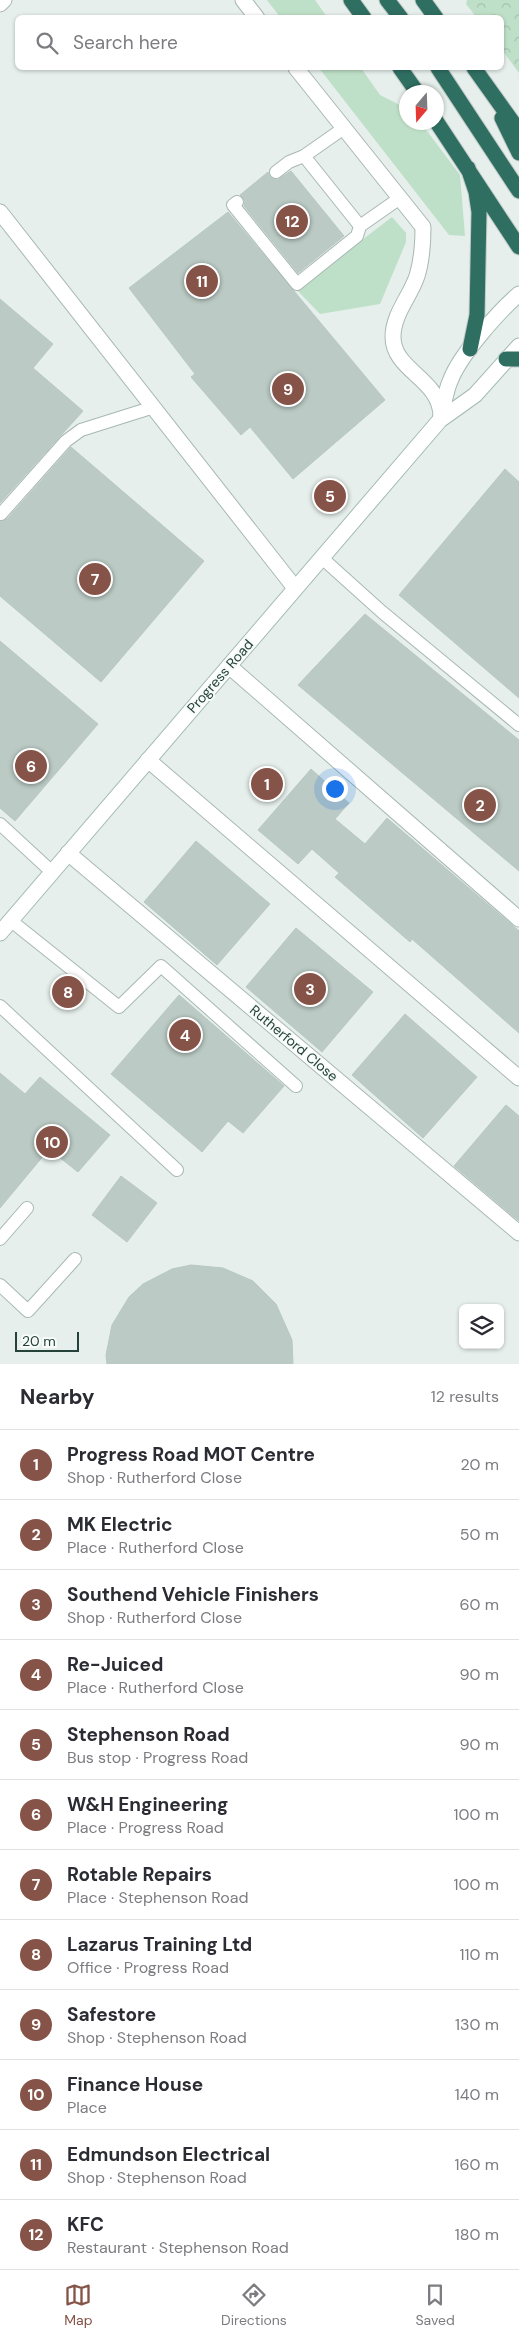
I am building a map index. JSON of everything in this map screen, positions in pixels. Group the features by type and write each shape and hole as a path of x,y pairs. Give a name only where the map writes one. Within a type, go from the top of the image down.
{"highway":[{"path":"351,0 362,15"},
{"path":"388,0 399,15"},
{"path":"423,0 434,15"},
{"path":"401,70 412,85"},
{"path":"439,70 519,191"},
{"path":"476,70 519,131"},
{"path":"490,88 519,153"},
{"path":"442,130 519,247"},
{"path":"468,168 476,192 479,212 476,315 470,349"}],"street":[{"path":"0,4 4,0"},
{"path":"243,0 255,15"},
{"path":"298,70 423,227 423,246 417,277 398,312 393,338 398,352 409,369 428,384 436,395 441,408 440,420"},
{"path":"0,212 295,588"},
{"name":"Progress Road","path":"440,420 450,381 456,368 470,349 519,294"},
{"name":"Progress Road","path":"0,933 440,420 475,395 513,359 519,346"},
{"path":"416,375 425,380 440,380 456,368"},
{"path":"229,666 519,919"},
{"path":"148,760 519,1078"},
{"name":"Rutherford Close","path":"68,853 519,1233"}],"lane":[{"path":"276,172 289,162 304,156 344,128"},
{"path":"304,156 360,226"},
{"path":"237,202 233,205 297,284 357,236 360,226 400,198"},
{"path":"1,514 66,441 81,430 154,407"},
{"path":"322,558 382,612 519,725"},
{"path":"0,824 52,872"},
{"path":"10,920 119,1007 160,966 296,1086"},
{"path":"0,1006 177,1170"},
{"path":"0,1239 27,1208"},
{"path":"0,1285 28,1311 76,1259"}],"green space":[{"path":"267,0 315,0 326,15 278,15"},
{"path":"467,0 519,0 519,73 504,53 504,15 474,15 466,4"},
{"path":"321,70 362,70 380,95 399,104 399,130 426,130 460,175 465,236 449,235"},
{"path":"392,217 406,233 406,242 380,304 320,314 297,290"}],"building":[{"path":"291,171 344,236 298,273 244,206 245,201 240,195 268,172 270,177 277,180"},
{"path":"228,212 385,400 293,479 250,427 241,435 191,377 195,374 129,288"},
{"path":"0,299 53,344 33,368 83,411 0,503"},
{"path":"71,447 204,561 101,682 0,596 0,522 7,519"},
{"path":"505,469 519,482 519,698 399,595"},
{"path":"365,614 519,740 519,871 298,685"},
{"path":"0,641 98,724 15,821 0,808"},
{"path":"311,769 349,803 335,819 365,844 387,818 519,931 519,1033 412,939 410,942 335,877 339,873 312,849 298,864 258,830"},
{"path":"196,841 270,904 217,965 144,902"},
{"path":"296,928 373,992 322,1052 246,987"},
{"path":"179,995 284,1086 243,1133 228,1121 202,1152 111,1074"},
{"path":"405,1014 477,1077 423,1138 352,1075"},
{"path":"0,1073 25,1094 40,1077 110,1135 78,1172 49,1149 0,1208"},
{"path":"506,1105 519,1116 519,1221 454,1166"},
{"path":"121,1176 157,1203 127,1242 92,1215"},
{"path":"191,1265 223,1268 253,1281 276,1304 292,1340 293,1364 107,1364 106,1355 112,1325 129,1297 143,1284 172,1269"}],"place":[{"name":"KFC","path":"292,221"},
{"name":"Edmundson Electrical","path":"202,281"},
{"name":"Safestore","path":"288,389"},
{"name":"Stephenson Road","path":"330,496"},
{"name":"Rotable Repairs","path":"95,579"},
{"name":"W&H Engineering","path":"31,766"},
{"name":"Progress Road MOT Centre","path":"267,784"},
{"name":"MK Electric","path":"480,805"},
{"name":"Southend Vehicle Finishers","path":"310,989"},
{"name":"Lazarus Training Ltd","path":"68,992"},
{"name":"Re-Juiced","path":"185,1035"},
{"name":"Finance House","path":"52,1142"}]}
